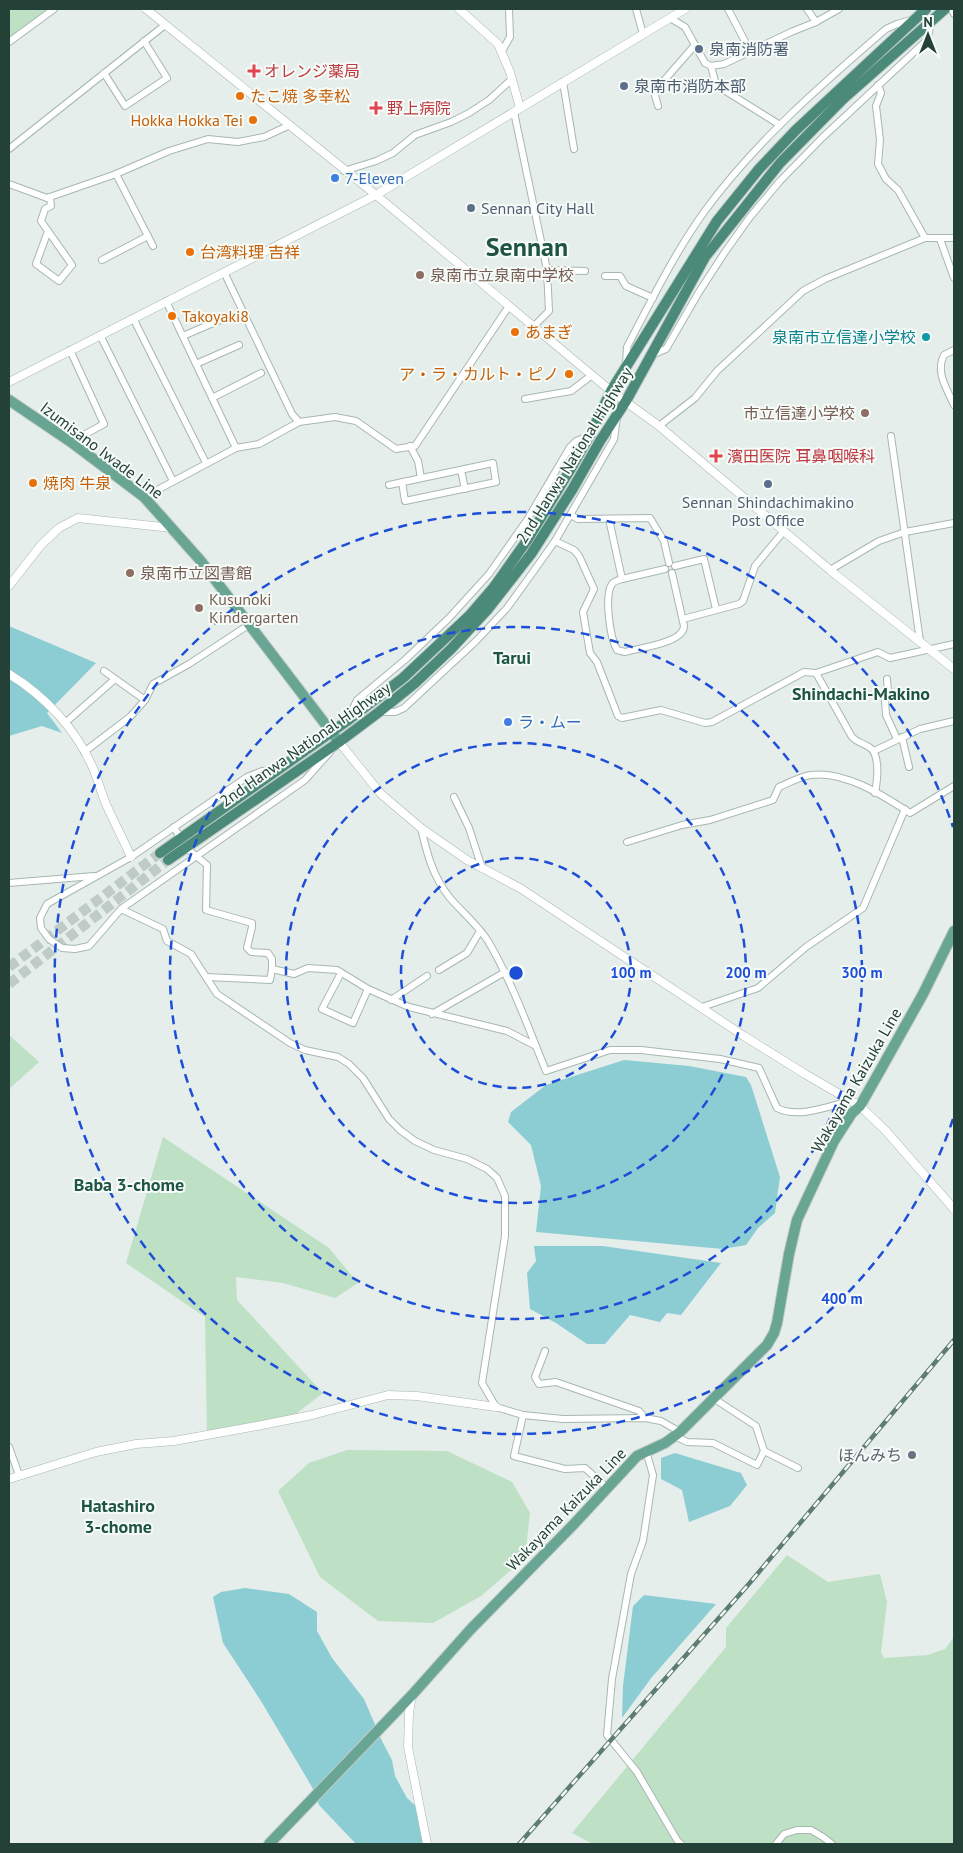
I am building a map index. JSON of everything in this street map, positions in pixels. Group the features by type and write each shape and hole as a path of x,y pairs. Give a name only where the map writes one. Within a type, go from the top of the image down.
{"highway":[{"name":"2nd Hanwa National Highway","path":"926,9 796,130 759,169 717,221 611,391 590,435 528,539 494,587 451,634 403,678 164,856 339,742 379,712 415,683 451,649 488,609 531,554 626,401 705,257 780,163 843,99 945,9"}],"main road":[{"name":"Izumisano Iwade Line","path":"9,400 71,442 144,497 173,528 250,624 339,742"},
{"name":"Wakayama Kaizuka Line","path":"269,1844 637,1456 665,1443 677,1434 767,1345 774,1333 798,1220 834,1141 852,1114 855,1103 923,994 953,938"}],"street":[{"path":"9,42 54,9"},
{"path":"146,9 376,195 611,391 659,426 830,570 954,669"},
{"path":"459,9 492,38 502,52 512,79 547,270 549,311 534,326"},
{"path":"502,52 510,37 508,9"},
{"path":"636,9 644,34"},
{"path":"9,382 376,195 685,9"},
{"path":"728,9 750,51"},
{"path":"807,9 816,22"},
{"path":"670,18 685,27 705,64 711,66 724,64 816,22 839,9"},
{"path":"952,9 954,14"},
{"path":"626,367 627,347 675,256 704,212 738,170 780,125 886,29 896,24 915,20"},
{"path":"652,355 666,349 725,252 750,217 780,181 822,138 927,40 931,22"},
{"path":"9,148 165,25"},
{"path":"104,73 125,106 166,78 144,41"},
{"path":"658,106 654,92 695,45"},
{"path":"711,66 716,85 780,125"},
{"path":"344,171 376,161 392,153 415,135 451,122 469,113 489,100 512,79"},
{"path":"563,82 574,149"},
{"path":"878,85 881,93 876,106 880,140 878,164 886,179 898,190 925,238"},
{"path":"9,184 47,198 116,174 169,151 208,139 238,142 264,137 290,125"},
{"path":"116,174 153,246"},
{"path":"48,232 36,264 59,281 72,265 41,221 45,209 51,206 50,197"},
{"path":"102,260 148,236"},
{"path":"659,426 695,398 717,371 803,291 824,279 925,238 954,238"},
{"path":"940,239 954,278"},
{"path":"547,270 585,271"},
{"path":"224,272 292,414 299,422"},
{"path":"605,276 620,276 626,286 653,298"},
{"path":"166,301 236,448"},
{"path":"144,497 236,448 259,444 299,422 335,417 356,421 396,449 415,446 509,306"},
{"path":"183,336 227,317"},
{"path":"133,318 206,463"},
{"path":"100,335 173,481"},
{"path":"196,364 239,345"},
{"path":"70,350 104,424 71,442"},
{"path":"954,350 944,355 941,369 942,380 954,405"},
{"path":"212,398 261,373"},
{"path":"524,398 571,391 592,374"},
{"path":"379,712 395,712 404,708 452,664 507,608 555,541 614,439 618,412"},
{"path":"891,436 920,641"},
{"path":"410,446 418,461 421,478"},
{"path":"389,484 493,464 496,482 405,501 402,482"},
{"path":"461,470 465,489"},
{"path":"570,515 578,519 650,518 664,541 670,568 683,618 684,630 678,638 673,640 625,652 617,650 608,610 611,587 616,581 622,579 670,568 704,560 716,610"},
{"path":"9,586 41,545 59,528 78,518 173,528"},
{"path":"609,519 622,579"},
{"path":"830,570 879,541 905,532 954,522"},
{"path":"683,618 739,604 743,601 755,566 784,531"},
{"path":"555,541 574,550 579,556 594,589 583,612 590,653 597,662 618,716 622,718 661,710 705,724 804,672 816,673 878,652 890,658 954,644"},
{"path":"84,752 130,718 146,700 153,684 189,664 250,624"},
{"path":"104,671 146,700"},
{"path":"816,673 852,737 858,743 870,747 874,751 878,772 875,793"},
{"path":"9,674 28,686 57,712 65,723 92,766 106,804 131,857"},
{"path":"65,723 115,679"},
{"path":"887,680 886,715 900,738 909,767"},
{"path":"874,751 920,729 954,722"},
{"path":"276,771 262,771 247,777 131,857 47,904 40,918 41,928 49,939 62,948 75,949 89,946 122,909 305,780 339,742 381,794 421,828 467,860 520,888 805,1074 855,1103 886,1131 953,1206"},
{"path":"627,842 682,825 710,820 773,800 779,787 810,775 834,775 848,780 890,798 910,813 954,786"},
{"path":"454,797 469,828 482,868"},
{"path":"702,1007 758,988 806,947 863,908 905,810"},
{"path":"174,827 178,834"},
{"path":"421,828 429,862 438,882 486,938 505,972 546,1071 610,1050 641,1050 720,1059 759,1068 777,1108 784,1111 804,1112 855,1103"},
{"path":"190,851 207,865 206,910 252,923 247,948 251,952 268,952 272,959 270,980 206,977"},
{"path":"9,882 98,875"},
{"path":"122,909 163,929 167,941 191,954 217,994 290,1043 305,1050 338,1057 349,1064 363,1078 390,1119 400,1130 415,1141 434,1150 487,1169 498,1178 505,1196 505,1236 482,1383 496,1407"},
{"path":"439,970 467,953 480,931"},
{"path":"272,969 294,974 308,968 337,970 368,989 408,1007 507,1031 536,1046"},
{"path":"432,1014 505,972"},
{"path":"341,973 322,1009 353,1023 368,989"},
{"path":"392,1000 427,976"},
{"path":"545,1351 536,1377 539,1384 556,1382 639,1411 645,1418"},
{"path":"9,1479 96,1452 136,1444 174,1441 266,1425 388,1395 416,1396 563,1419 645,1418 661,1421 687,1442 713,1443 757,1465 764,1451 756,1426 713,1398"},
{"path":"523,1414 514,1456 565,1469 585,1468 607,1488"},
{"path":"9,1448 19,1475"},
{"path":"646,1451 653,1475 643,1540 631,1574 612,1679 607,1735 637,1772 681,1844"},
{"path":"764,1451 798,1468"},
{"path":"412,1695 409,1713 408,1747 428,1844"},
{"path":"776,1844 784,1834 797,1830 811,1830 832,1844"}],"green space":[{"path":"9,9 47,9 9,38"},
{"path":"9,1035 39,1062 9,1089"},
{"path":"163,1137 329,1248 358,1283 335,1298 283,1283 236,1277 237,1300 323,1393 288,1420 207,1435 205,1317 126,1263"},
{"path":"347,1450 447,1451 512,1482 530,1513 525,1558 481,1596 433,1623 378,1621 320,1577 278,1491 309,1463"},
{"path":"787,1555 828,1582 880,1574 887,1602 881,1652 884,1658 928,1655 945,1649 954,1637 954,1844 593,1844 572,1833 726,1647 726,1628"}],"water":[{"path":"9,626 96,663 47,713 62,733 42,726 9,736"},
{"path":"624,1060 689,1066 746,1077 751,1085 780,1177 775,1213 758,1228 746,1245 723,1249 536,1232 541,1186 531,1145 508,1122 511,1112 546,1085"},
{"path":"534,1246 603,1246 721,1263 681,1315 667,1313 660,1322 630,1315 605,1344 587,1344 556,1323 530,1309 527,1273 536,1261"},
{"path":"675,1453 741,1473 747,1485 730,1506 689,1522 682,1490 661,1479 661,1458"},
{"path":"245,1588 289,1594 317,1612 317,1631 332,1658 364,1699 392,1760 395,1776 407,1798 418,1808 424,1844 356,1844 319,1805 312,1787 261,1701 223,1643 213,1597 221,1592"},
{"path":"644,1595 716,1604 652,1677 622,1718 623,1686 633,1606"}],"tunnel":[{"path":"9,967 160,853"},
{"path":"9,984 168,860"}],"railway":[{"path":"519,1844 748,1585 954,1340"}],"place":[{"name":"泉南消防署","path":"699,49"},
{"name":"オレンジ薬局","path":"254,71"},
{"name":"泉南市消防本部","path":"624,86"},
{"name":"たこ焼 多幸松","path":"240,96"},
{"name":"野上病院","path":"376,108"},
{"name":"Hokka Hokka Tei","path":"253,120"},
{"name":"7-Eleven","path":"335,178"},
{"name":"Sennan City Hall","path":"471,208"},
{"name":"台湾料理 吉祥","path":"190,252"},
{"name":"泉南市立泉南中学校","path":"420,275"},
{"name":"Takoyaki8","path":"172,316"},
{"name":"あまぎ","path":"515,332"},
{"name":"泉南市立信達小学校","path":"926,337"},
{"name":"ア・ラ・カルト・ピノ","path":"569,374"},
{"name":"市立信達小学校","path":"865,413"},
{"name":"濱田医院 耳鼻咽喉科","path":"716,456"},
{"name":"焼肉 牛泉","path":"33,483"},
{"name":"Sennan Shindachimakino Post Office","path":"768,484"},
{"name":"泉南市立図書館","path":"130,573"},
{"name":"Kusunoki Kindergarten","path":"199,608"},
{"name":"ラ・ムー","path":"508,722"},
{"name":"ほんみち","path":"912,1455"}],"district":[{"name":"Sennan","path":"527,247"},
{"name":"Tarui","path":"512,658"},
{"name":"Shindachi-Makino","path":"861,694"},
{"name":"Baba 3-chome","path":"129,1185"},
{"name":"Hatashiro 3-chome","path":"118,1516"}]}
